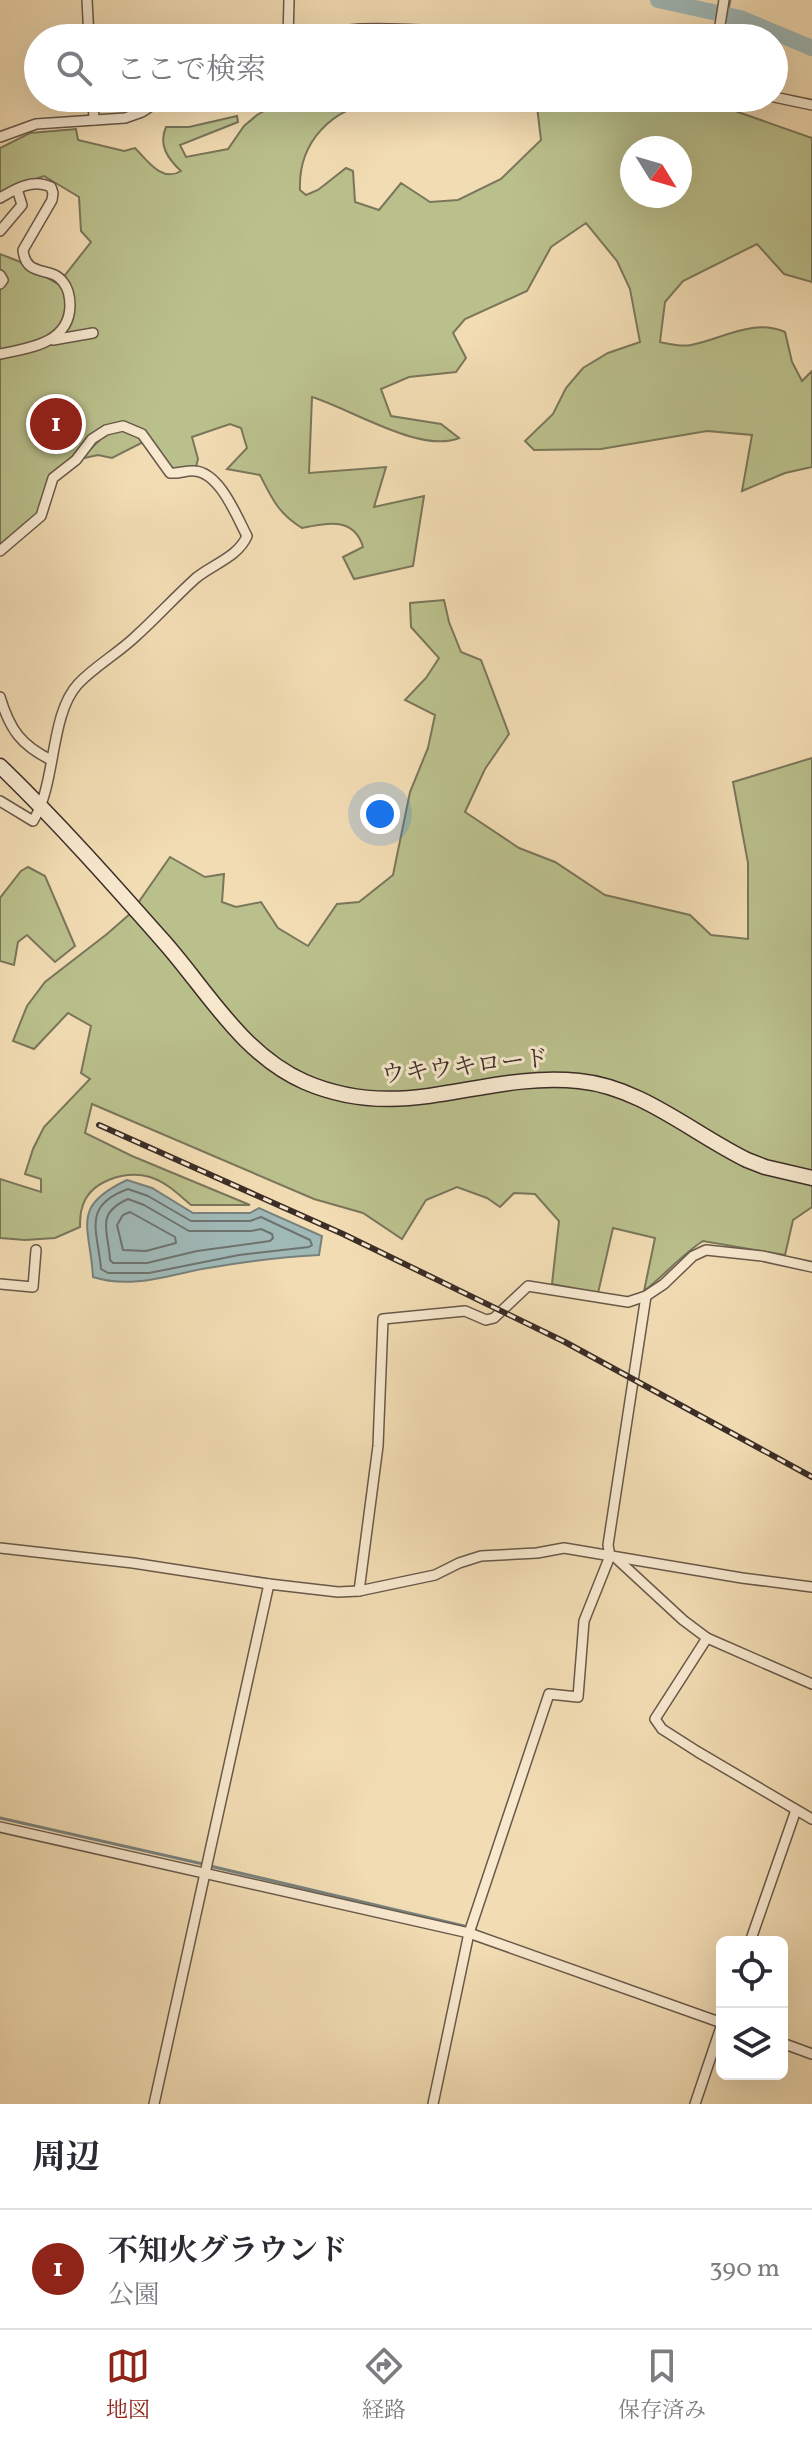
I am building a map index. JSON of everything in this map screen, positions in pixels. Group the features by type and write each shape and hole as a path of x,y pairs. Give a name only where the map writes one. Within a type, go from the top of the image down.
{"street":[{"path":"87,0 88,24"},
{"path":"288,24 289,0"},
{"path":"788,100 812,105"},
{"path":"94,112 94,120"},
{"path":"0,137 36,124 94,120 139,112"},
{"path":"0,198 17,189 43,183 51,187 52,200 23,250 23,257 29,266 62,280 70,295 67,323 60,334 50,340"},
{"path":"0,231 22,205 17,189"},
{"path":"0,275 3,280 0,284"},
{"path":"0,354 50,340 93,333"},
{"path":"0,551 41,516 53,478 76,460 88,443 106,430 123,426 142,434 170,473 198,471 210,477 231,504 247,536 237,551 197,578 135,638 79,682 67,700 41,808 33,821 0,801"},
{"path":"0,697 16,735 35,752 51,760"},
{"name":"ウキウキロード","path":"0,766 166,944 246,1041 297,1078 335,1093 375,1100 413,1099 537,1081 579,1081 601,1085 638,1099 747,1160 812,1178"},
{"path":"0,1284 33,1287 36,1250"},
{"path":"359,1591 378,1446 383,1319 465,1311 486,1320 494,1318 528,1286 628,1302 646,1296 664,1284 693,1256 706,1250 762,1256 812,1267"},
{"path":"646,1296 608,1545 614,1557 707,1638 812,1684"},
{"path":"0,1549 133,1563 338,1592 359,1591 435,1575 481,1556 564,1548 812,1587"},
{"path":"433,2104 469,1933 549,1694 578,1697 584,1621 614,1557"},
{"path":"154,2104 269,1584"},
{"path":"707,1638 655,1719 662,1729 681,1742 812,1819"},
{"path":"752,1936 796,1810"},
{"path":"0,1827 469,1933 716,2022"},
{"path":"695,2104 716,2042"},
{"path":"788,2045 812,2054"}],"green space":[{"path":"262,112 345,112 333,119 312,142 301,173 300,190 306,195 318,190 346,168 353,171 355,202 379,210 401,183 430,202 458,200 501,179 541,140 538,112 738,112 812,138 812,282 784,274 757,244 683,281 665,302 660,342 687,346 762,327 785,332 792,362 802,381 812,371 812,467 785,473 742,491 752,435 707,431 601,449 534,450 525,441 553,414 566,388 583,368 608,353 640,342 630,289 617,261 586,223 551,247 527,291 465,319 453,333 466,358 456,372 409,377 381,389 391,416 441,424 459,438 425,440 406,435 312,397 309,473 386,467 374,507 424,496 413,566 354,579 343,557 363,547 353,530 338,524 302,528 277,505 260,475 227,469 247,448 241,428 230,424 192,437 198,459 196,467 185,468 166,465 149,439 112,458 98,455 80,459 108,432 118,429 117,423 102,429 52,476 41,511 34,520 0,548 0,359 30,352 58,338 69,322 73,302 69,302 62,323 45,338 23,346 0,349 0,286 6,279 0,272 0,254 58,284 91,242 81,231 79,197 44,176 0,193 0,148 30,133 76,129 78,140 124,151 135,148 161,172 174,174 181,171 166,151 163,140 166,127 189,127 237,116 238,122 180,145 186,157 228,149 244,126"},
{"path":"444,600 461,652 481,660 509,734 485,769 465,812 519,848 555,862 605,895 690,915 711,935 748,939 748,863 733,782 812,758 812,1207 793,1220 785,1255 703,1241 644,1291 655,1238 613,1228 598,1293 552,1284 559,1221 535,1194 514,1193 500,1207 487,1198 457,1187 426,1200 402,1239 363,1213 314,1199 92,1104 85,1133 250,1205 191,1205 156,1179 130,1175 109,1180 92,1191 82,1208 80,1227 55,1238 0,1238 0,1179 41,1192 41,1179 25,1174 33,1149 44,1127 90,1079 81,1073 91,1026 68,1013 34,1049 13,1041 27,1006 45,982 131,913 170,857 205,877 224,874 222,902 236,907 261,902 278,928 308,946 337,904 359,902 393,875 410,792 428,748 435,715 405,700 426,678 439,658 411,627 410,603"},
{"path":"28,867 45,876 75,946 55,962 27,935 18,942 14,965 0,961 0,898 21,871"}],"water":[{"path":"127,1180 152,1188 193,1213 250,1213 259,1208 322,1236 319,1255 246,1262 134,1282 93,1277 87,1231 90,1209 97,1199"}],"waterway":[{"path":"658,0 754,24"},
{"path":"727,15 730,0"},
{"path":"788,38 812,48"},
{"path":"0,1818 203,1864"},
{"path":"210,1866 464,1926"}],"railway":[{"path":"99,1125 343,1234 565,1342 812,1477"}],"place":[{"name":"不知火グラウンド","path":"56,424"}]}
